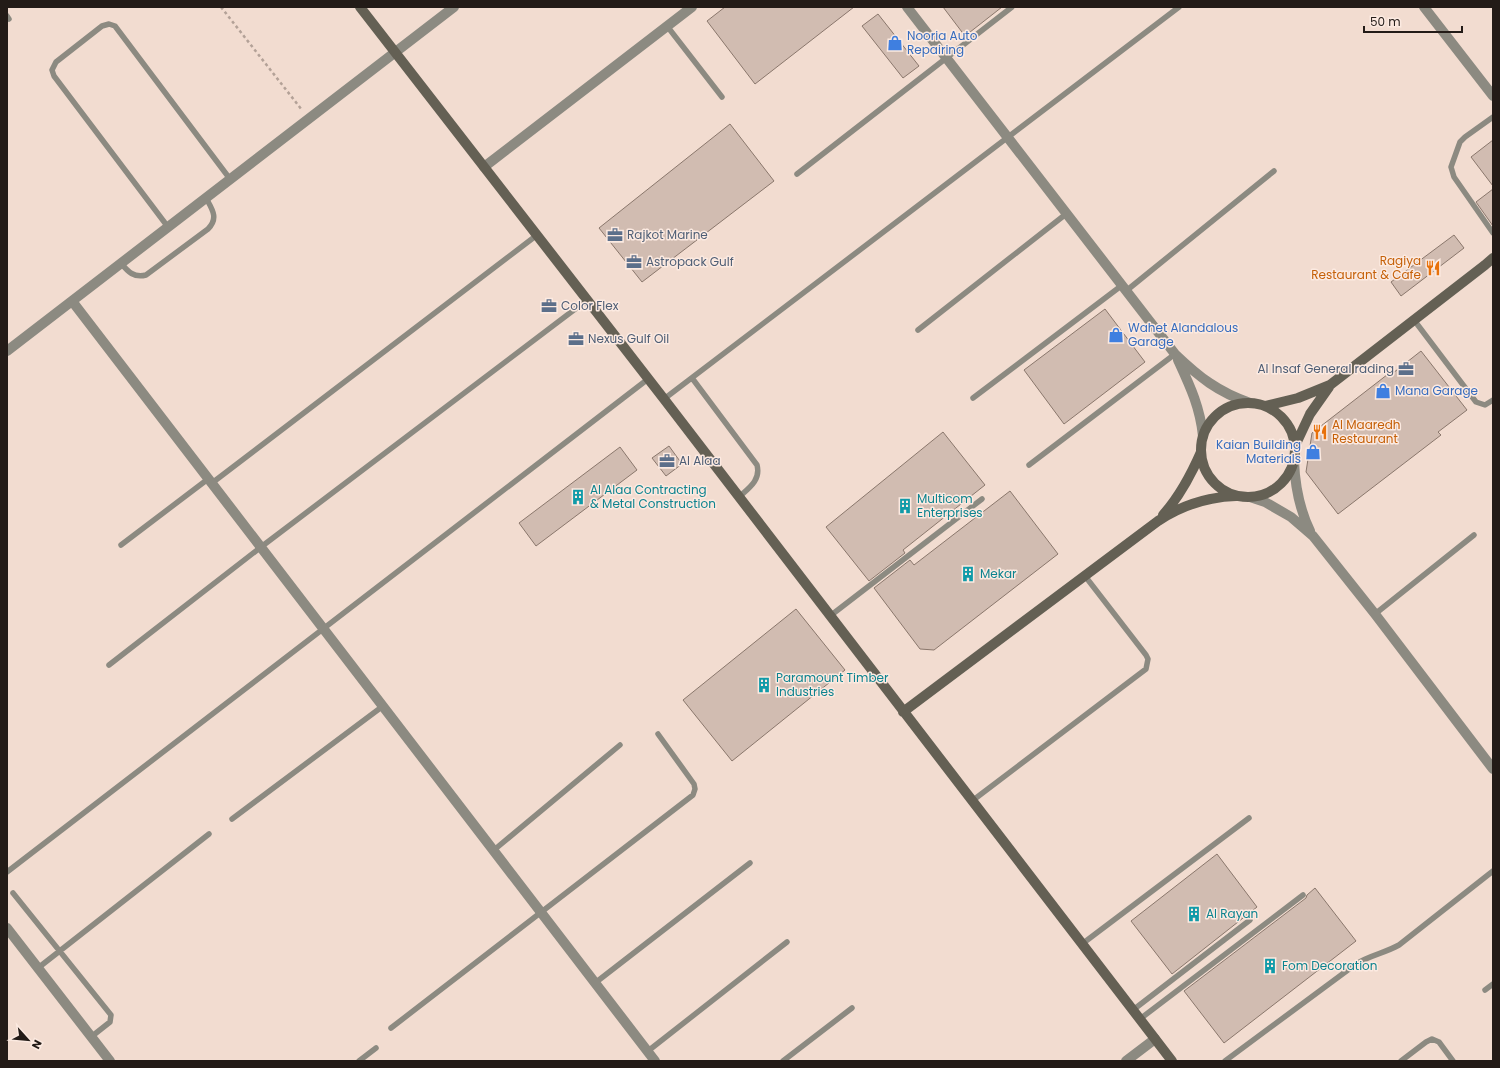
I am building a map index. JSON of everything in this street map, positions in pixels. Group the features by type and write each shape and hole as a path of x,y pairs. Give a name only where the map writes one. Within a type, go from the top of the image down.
{"street":[{"path":"360,7 664,399 1172,1061"},
{"path":"7,351 454,7"},
{"path":"484,167 692,7"},
{"path":"907,7 1175,354 1206,382 1220,391 1250,403 1265,406 1276,413 1285,422 1292,433 1295,446 1294,461 1296,492 1300,508 1313,536"},
{"path":"1424,7 1493,96"},
{"path":"1265,406 1298,398 1330,385 1489,263 1493,258"},
{"path":"72,301 655,1061"},
{"path":"1158,521 1179,495 1192,471 1201,451 1203,436 1202,421 1196,398 1175,354"},
{"path":"1295,446 1310,414 1330,385"},
{"path":"1203,436 1209,425 1222,412 1238,405 1250,403"},
{"path":"1201,451 1203,463 1215,484 1224,491 1236,496"},
{"path":"903,712 1158,521 1182,507 1195,502 1222,496 1250,497 1262,495 1273,490 1286,477 1294,461"},
{"path":"1250,497 1265,502 1291,517 1313,536 1375,614 1493,769"},
{"path":"7,928 110,1061"},
{"path":"1126,1061 1155,1039"}],"lane":[{"path":"797,174 1012,7"},
{"path":"664,399 1180,7"},
{"path":"168,227 54,76 52,67 56,62 102,26 108,24 115,26 230,179"},
{"path":"668,26 722,97"},
{"path":"1493,117 1465,136 1460,142 1452,167 1454,177 1493,234"},
{"path":"973,398 1124,289 1274,171"},
{"path":"121,263 128,272 137,276 142,276 150,273 168,260 211,225 214,216 206,198"},
{"path":"918,330 1066,214"},
{"path":"121,545 210,481 537,235"},
{"path":"109,665 260,547 587,300"},
{"path":"1414,320 1476,402 1485,405 1493,400"},
{"path":"1029,465 1175,354"},
{"path":"692,378 757,465 758,474 756,479 739,497"},
{"path":"7,872 648,379"},
{"path":"830,616 982,499"},
{"path":"1375,614 1474,536"},
{"path":"972,801 1146,669 1148,659 1146,655 1085,576"},
{"path":"232,818 383,706"},
{"path":"391,1028 542,913 693,794 695,790 694,784 658,734"},
{"path":"494,850 620,745"},
{"path":"1082,944 1249,818"},
{"path":"38,968 209,834"},
{"path":"595,983 750,863"},
{"path":"1225,1061 1356,964 1399,945 1493,871"},
{"path":"14,893 111,1015 110,1022 91,1037"},
{"path":"1140,1019 1303,895"},
{"path":"1132,1010 1250,920"},
{"path":"648,1051 787,942"},
{"path":"1485,990 1493,984"},
{"path":"783,1061 852,1008"},
{"path":"1401,1061 1426,1042 1432,1040 1439,1042 1453,1061"},
{"path":"359,1061 376,1048"}],"path":[{"path":"221,7 309,119"}],"building":[{"path":"725,7 854,7 755,84 707,21"},
{"path":"943,7 1002,7 965,36"},
{"path":"878,14 919,66 903,78 862,26"},
{"path":"730,124 774,181 642,282 599,228"},
{"path":"1493,140 1493,186 1471,157"},
{"path":"1493,189 1493,226 1476,202"},
{"path":"1454,235 1464,248 1401,296 1391,282"},
{"path":"1105,309 1145,362 1064,424 1024,370"},
{"path":"1421,351 1467,410 1438,432 1441,435 1338,514 1306,472 1312,433 1392,371 1393,373"},
{"name":"Multicom Enterprises","path":"943,432 985,485 903,550 905,553 869,581 826,527"},
{"name":"Al Alaa","path":"669,446 682,464 666,476 652,458"},
{"name":"Al Alaa Contracting & Metal Construction","path":"620,447 637,470 536,546 519,523"},
{"name":"Mekar","path":"1010,491 1058,554 934,650 920,649 874,588 910,560 914,565"},
{"name":"Paramount Timber Industries","path":"796,609 845,670 732,761 683,700"},
{"name":"Al Rayan","path":"1217,854 1257,907 1172,974 1131,921"},
{"name":"Fom Decoration","path":"1315,888 1356,941 1224,1043 1184,991 1306,898 1307,895"}],"place":[{"name":"Nooria Auto Repairing","path":"895,43"},
{"name":"Rajkot Marine","path":"615,235"},
{"name":"Astropack Gulf","path":"634,262"},
{"name":"Ragiya Restaurant & Cafe","path":"1433,268"},
{"name":"Color Flex","path":"549,306"},
{"name":"Wahet Alandalous Garage","path":"1116,335"},
{"name":"Nexus Gulf Oil","path":"576,339"},
{"name":"Al Insaf General rading","path":"1406,369"},
{"name":"Mana Garage","path":"1383,391"},
{"name":"Al Maaredh Restaurant","path":"1320,432"},
{"name":"Kaian Building Materials","path":"1313,452"},
{"name":"Al Alaa","path":"667,461"},
{"name":"Al Alaa Contracting & Metal Construction","path":"578,497"},
{"name":"Multicom Enterprises","path":"905,506"},
{"name":"Mekar","path":"968,574"},
{"name":"Paramount Timber Industries","path":"764,685"},
{"name":"Al Rayan","path":"1194,914"},
{"name":"Fom Decoration","path":"1270,966"}]}
